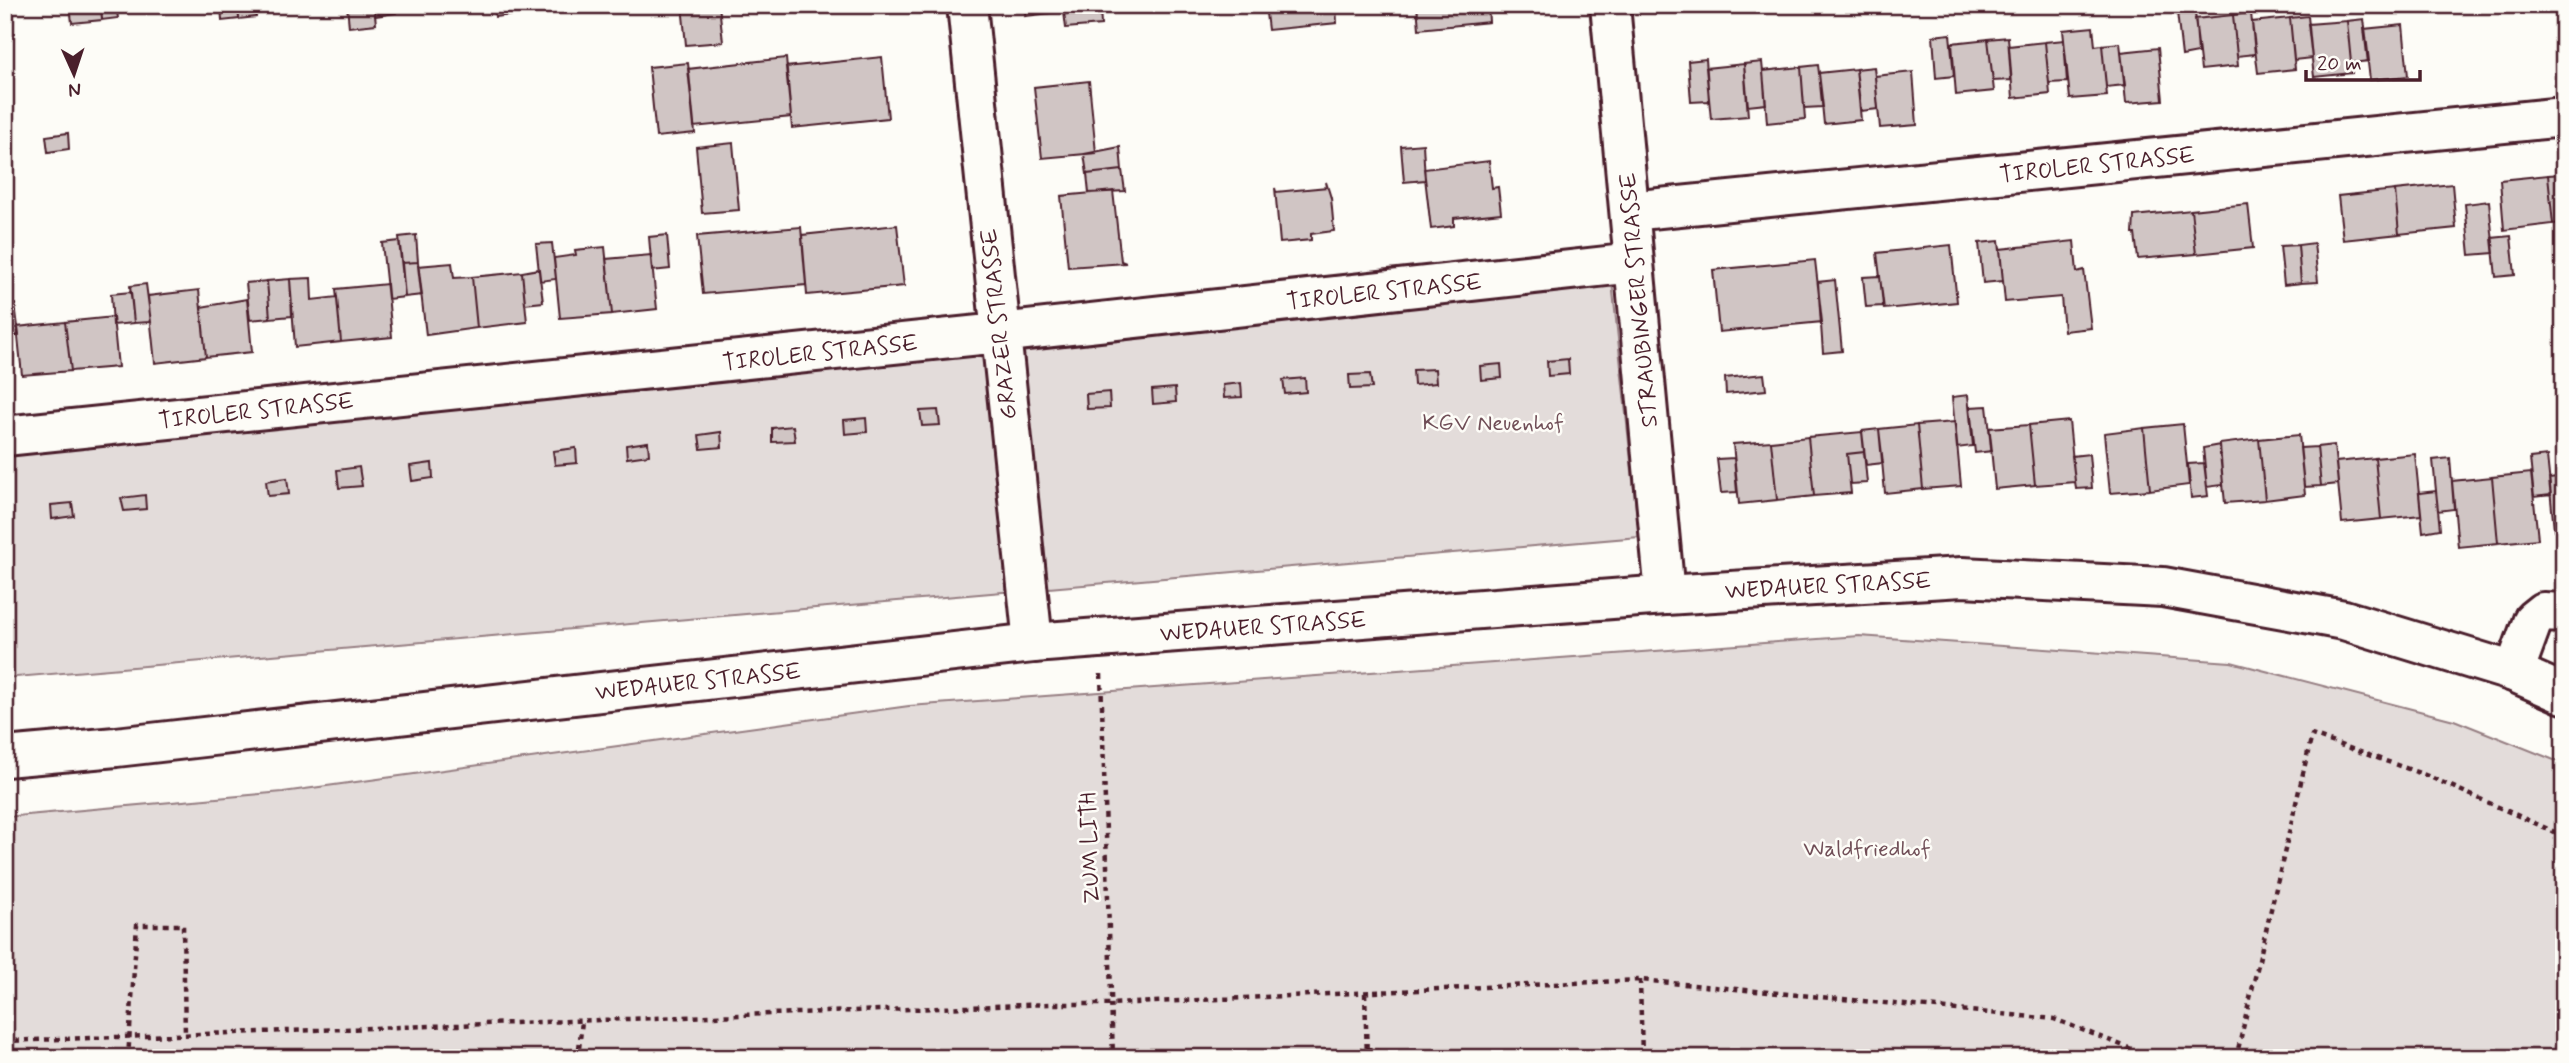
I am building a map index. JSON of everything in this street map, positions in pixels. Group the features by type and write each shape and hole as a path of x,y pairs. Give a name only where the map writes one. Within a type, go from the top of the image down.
{"street":[{"name":"GRAZER STRASSE","path":"967,5 1033,643"},
{"name":"STRAUBINGER STRASSE","path":"1610,5 1665,595"},
{"name":"TIROLER STRASSE","path":"1630,211 2564,117"},
{"name":"TIROLER STRASSE","path":"5,436 999,333 1634,263"},
{"name":"WEDAUER STRASSE","path":"5,757 116,747 1033,643 1665,595 1962,577 2163,587 2344,620 2514,671 2564,694"},
{"path":"2514,671 2533,620 2543,612 2564,612"}],"path":[{"name":"ZUM LITH","path":"1100,638 1113,1058"},
{"path":"2236,1058 2312,735 2428,776 2564,836"},
{"path":"128,1058 136,925 183,925 185,1035"},
{"path":"1640,980 1642,1058"},
{"path":"5,1041 1052,1003 1111,1004 1640,980 2054,1019 2155,1058"},
{"path":"1365,993 1367,1058"},
{"path":"578,1058 582,1021"},
{"path":"1338,1058 1367,1048 1398,1058"}],"green space":[{"name":"KGV Neuenhof","path":"1612,282 1639,537 5,678 5,451"},
{"name":"Waldfriedhof","path":"1859,636 2231,662 2454,720 2564,764 2564,1058 5,1058 5,817 283,792 909,706"}],"building":[{"path":"70,5 101,5 102,20 72,23"},
{"path":"101,5 116,5 118,18 102,20"},
{"path":"221,5 238,5 239,19 222,21"},
{"path":"238,5 255,5 256,17 239,19"},
{"path":"347,5 374,5 376,24 349,27"},
{"path":"374,5 395,5 396,13 375,16"},
{"path":"494,5 511,5 512,15 495,17"},
{"path":"511,5 529,5 530,13 512,15"},
{"path":"622,5 643,5 643,9 623,10"},
{"path":"682,5 719,5 723,42 686,45"},
{"path":"1025,5 1099,5 1100,7 1025,16"},
{"path":"1265,5 1336,5 1337,23 1268,30"},
{"path":"1417,5 1488,5 1489,22 1419,29"},
{"path":"1100,7 1101,25 1066,28 1064,12"},
{"path":"2195,11 2198,53 2182,56 2177,12"},
{"path":"2251,13 2255,54 2237,56 2233,15"},
{"path":"2233,15 2238,66 2201,70 2195,19"},
{"path":"2308,16 2312,58 2294,60 2290,18"},
{"path":"2290,18 2295,69 2258,73 2252,22"},
{"path":"2364,19 2369,61 2351,63 2347,21"},
{"path":"2347,21 2352,73 2314,77 2308,24"},
{"path":"2403,25 2408,76 2370,80 2364,29"},
{"path":"2093,27 2095,46 2102,45 2107,96 2070,99 2063,30"},
{"path":"1950,34 1954,76 1936,78 1933,36"},
{"path":"2008,37 2011,80 1993,81 1988,39"},
{"path":"1988,39 1994,91 1956,95 1952,43"},
{"path":"2064,40 2067,82 2049,83 2045,42"},
{"path":"2045,42 2050,94 2013,98 2009,46"},
{"path":"2120,43 2125,85 2106,87 2102,45"},
{"path":"2158,48 2163,100 2126,103 2121,52"},
{"path":"882,57 888,118 792,128 786,67"},
{"path":"786,58 791,117 694,127 688,69"},
{"path":"1706,59 1709,101 1691,102 1688,61"},
{"path":"1762,62 1766,104 1748,106 1744,64"},
{"path":"688,63 695,133 656,137 649,67"},
{"path":"1744,64 1748,116 1711,119 1706,68"},
{"path":"1818,65 1823,107 1804,108 1801,67"},
{"path":"1801,67 1805,119 1767,123 1763,71"},
{"path":"1874,67 1878,109 1861,111 1856,69"},
{"path":"1856,69 1861,120 1824,124 1819,73"},
{"path":"1913,72 1917,125 1880,128 1875,76"},
{"path":"1089,81 1096,153 1042,158 1034,87"},
{"path":"68,133 69,149 48,152 46,136"},
{"path":"733,143 739,210 702,213 696,147"},
{"path":"1423,144 1425,180 1404,182 1401,146"},
{"path":"1120,147 1122,170 1087,174 1084,154"},
{"path":"1489,161 1492,188 1498,187 1501,213 1454,218 1454,226 1431,229 1424,169"},
{"path":"1122,170 1125,191 1089,193 1087,174"},
{"path":"2564,174 2564,223 2553,224 2548,175"},
{"path":"2548,175 2553,224 2504,230 2500,180"},
{"path":"1326,182 1331,198 1334,231 1311,234 1311,240 1280,243 1275,188 1276,192 1327,187"},
{"path":"2452,184 2456,228 2399,234 2395,190"},
{"path":"2395,190 2399,234 2343,240 2338,196"},
{"path":"1113,191 1121,261 1126,263 1068,267 1061,196"},
{"path":"2489,201 2494,253 2470,255 2465,204"},
{"path":"2248,204 2253,248 2196,254 2191,210"},
{"path":"2191,210 2196,254 2138,259 2133,234 2134,216"},
{"path":"897,225 904,286 807,295 802,235"},
{"path":"801,227 806,285 703,294 697,236"},
{"path":"416,235 418,262 402,263 399,237"},
{"path":"667,235 670,269 652,271 649,237"},
{"path":"2511,236 2515,275 2496,277 2492,238"},
{"path":"399,241 405,297 388,299 382,243"},
{"path":"1999,241 2003,281 1983,283 1979,243"},
{"path":"2074,241 2077,272 2084,270 2091,328 2064,331 2061,297 2005,302 2000,249"},
{"path":"552,243 556,279 540,281 536,244"},
{"path":"2314,243 2318,282 2301,283 2298,245"},
{"path":"1951,245 1957,302 1884,309 1877,253"},
{"path":"2298,245 2301,283 2284,285 2280,246"},
{"path":"605,247 612,314 560,318 554,258 576,255 575,250"},
{"path":"651,255 657,309 612,314 606,259"},
{"path":"1815,260 1822,322 1719,332 1713,270"},
{"path":"418,262 422,295 405,297 402,263"},
{"path":"452,263 454,278 472,277 477,328 426,335 418,266"},
{"path":"539,269 543,302 525,304 522,272"},
{"path":"522,272 527,322 477,328 472,277"},
{"path":"1880,276 1883,306 1866,307 1863,277"},
{"path":"311,278 312,300 337,297 341,342 295,347 290,279"},
{"path":"290,279 292,316 270,318 267,281"},
{"path":"1835,280 1842,351 1823,353 1818,282"},
{"path":"267,281 270,318 250,320 246,283"},
{"path":"146,284 151,322 134,323 130,286"},
{"path":"387,284 392,337 341,342 336,289"},
{"path":"199,290 206,357 155,363 148,296"},
{"path":"131,292 134,323 113,325 111,294"},
{"path":"247,299 252,352 206,357 201,307"},
{"path":"15,304 19,335 5,337 5,305"},
{"path":"113,317 118,367 71,371 65,322"},
{"path":"65,322 71,371 22,375 17,327"},
{"path":"1568,359 1569,374 1548,376 1547,361"},
{"path":"1501,364 1502,378 1481,380 1480,366"},
{"path":"1435,369 1436,383 1414,385 1413,370"},
{"path":"1370,374 1372,388 1350,389 1349,375"},
{"path":"1764,374 1766,390 1726,394 1725,378"},
{"path":"1305,378 1306,392 1285,394 1283,380"},
{"path":"1241,383 1242,397 1224,398 1223,385"},
{"path":"1175,388 1176,402 1153,404 1152,390"},
{"path":"1109,392 1110,408 1087,409 1086,394"},
{"path":"1968,395 1973,446 1957,448 1952,397"},
{"path":"1987,406 1992,451 1975,453 1970,407"},
{"path":"938,410 940,425 922,426 920,411"},
{"path":"866,418 867,432 845,434 844,420"},
{"path":"2069,421 2075,482 2035,485 2029,425"},
{"path":"1955,422 1961,486 1923,489 1917,425"},
{"path":"2183,424 2189,485 2150,490 2144,428"},
{"path":"1917,425 1923,489 1885,493 1879,429"},
{"path":"2029,425 2035,485 1995,489 1989,428"},
{"path":"793,426 795,441 772,442 772,428"},
{"path":"2144,428 2150,490 2110,493 2104,433"},
{"path":"1879,429 1883,463 1866,465 1862,431"},
{"path":"721,432 722,447 701,449 699,435"},
{"path":"1862,432 1864,452 1847,454 1851,493 1814,496 1808,437"},
{"path":"2299,435 2305,495 2265,500 2259,439"},
{"path":"1808,437 1814,496 1777,500 1771,441"},
{"path":"2259,439 2265,500 2225,503 2219,444"},
{"path":"1771,441 1777,500 1739,504 1733,444"},
{"path":"648,442 649,455 627,458 626,445"},
{"path":"2220,445 2223,485 2207,487 2203,448"},
{"path":"2334,445 2338,484 2321,486 2317,447"},
{"path":"2317,447 2321,486 2304,487 2300,448"},
{"path":"576,448 577,463 555,465 553,451"},
{"path":"1864,452 1867,483 1850,484 1847,454"},
{"path":"2089,454 2092,488 2076,489 2072,456"},
{"path":"2415,454 2421,515 2381,519 2375,458"},
{"path":"2547,456 2551,495 2534,497 2530,458"},
{"path":"1734,458 1737,492 1721,493 1717,459"},
{"path":"2375,458 2381,519 2342,523 2336,462"},
{"path":"2450,458 2454,509 2438,511 2433,460"},
{"path":"432,463 433,478 412,481 410,466"},
{"path":"2204,463 2208,496 2191,498 2188,464"},
{"path":"359,467 362,486 339,488 337,470"},
{"path":"2531,473 2538,539 2498,543 2492,477"},
{"path":"2492,477 2498,543 2458,547 2452,481"},
{"path":"2564,477 2564,529 2554,530 2549,479"},
{"path":"287,478 289,494 268,496 266,481"},
{"path":"2436,491 2440,529 2423,532 2419,493"},
{"path":"145,495 146,509 124,511 121,498"},
{"path":"72,503 74,516 52,519 51,505"}]}
